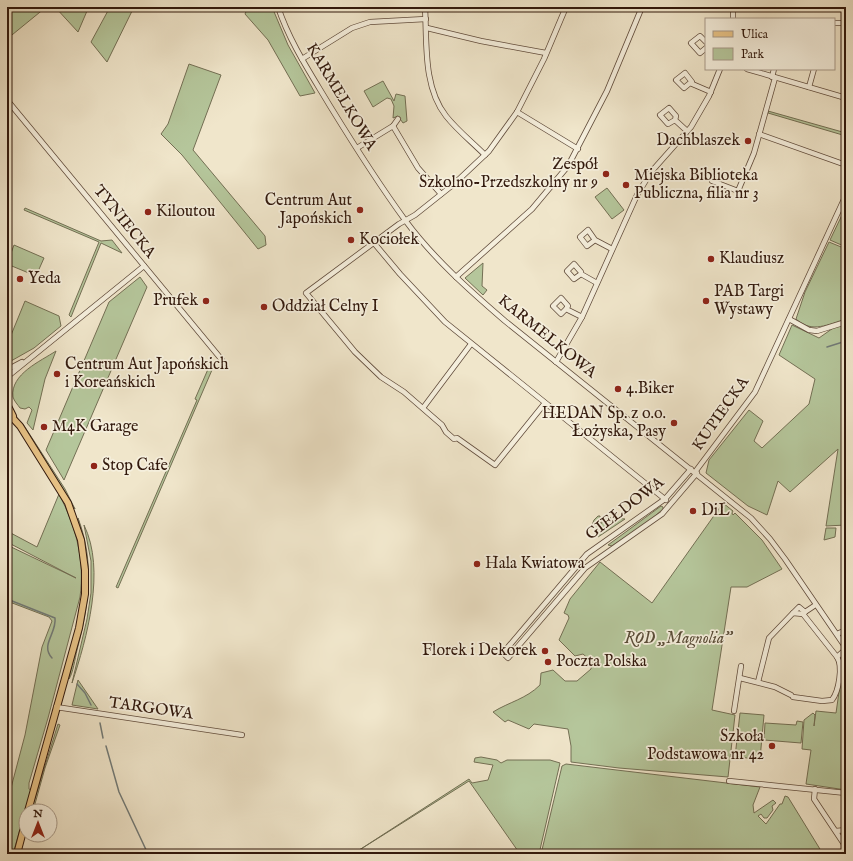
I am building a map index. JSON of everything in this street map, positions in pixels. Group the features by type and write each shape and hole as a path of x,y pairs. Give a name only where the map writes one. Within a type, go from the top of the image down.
{"main road":[{"path":"7,404 13,417 48,468 68,503 77,525 84,556 85,585 82,611 56,707 46,752 30,803"},
{"path":"7,412 13,417"},
{"path":"17,854 20,843"}],"street":[{"name":"KARMELKOWA","path":"278,7 302,60 405,221 456,277 486,305 694,471 760,527 785,559 846,648"},
{"path":"425,7 430,78 434,95 446,116 485,155"},
{"path":"545,403 495,465 472,447 456,438 454,439 446,432 442,425 423,408 381,377 355,352 306,293 441,194 485,155 502,135 518,112 566,7"},
{"path":"456,277 532,209 560,177 578,149 615,74 642,7"},
{"path":"733,7 733,18"},
{"path":"302,60 352,28 370,22 426,19"},
{"path":"835,23 846,23"},
{"path":"427,28 481,41 546,53"},
{"path":"705,41 700,36 691,43 700,53 705,49"},
{"path":"556,362 582,318 636,197 651,172 687,131 702,109 720,70"},
{"path":"750,70 845,98 846,92"},
{"path":"712,181 738,191 754,153 774,77 774,70"},
{"path":"808,87 814,70"},
{"path":"690,83 710,92"},
{"name":"TYNIECKA","path":"7,100 222,360"},
{"path":"518,112 578,149"},
{"path":"357,148 393,126 398,119"},
{"path":"675,120 687,131"},
{"path":"393,126 418,168 441,194"},
{"path":"759,134 846,165"},
{"name":"KUPIECKA","path":"694,471 755,392 846,195"},
{"path":"595,240 612,249"},
{"path":"374,243 426,304 471,344 671,504"},
{"path":"7,377 144,266"},
{"path":"581,274 597,283"},
{"path":"566,309 582,318"},
{"path":"788,319 809,330 818,331 846,322"},
{"path":"423,408 471,344"},
{"path":"7,370 34,355"},
{"name":"GIEŁDOWA","path":"694,471 671,504 653,522 605,553 585,568 508,658 503,653 576,565 600,545 665,499 694,471"},
{"path":"600,545 605,553"},
{"path":"548,599 554,604"},
{"path":"758,682 769,638 793,613 804,613 814,606"},
{"path":"536,613 543,618"},
{"path":"740,678 758,682 792,696 822,701 832,700 836,691 841,666 836,656 804,613"},
{"path":"837,634 846,630"},
{"path":"836,656 846,648"},
{"path":"734,711 741,666"},
{"name":"TARGOWA","path":"56,707 242,734"},
{"path":"729,781 846,793"},
{"path":"814,789 814,799 846,845"},
{"path":"836,831 846,830"}],"green space":[{"path":"7,7 43,7 45,8 7,39"},
{"path":"55,7 78,7 87,11 78,32"},
{"path":"110,7 134,7 107,62 91,42"},
{"path":"248,7 272,7 288,45 315,93 300,96 268,40 245,14"},
{"path":"189,64 221,75 193,150 265,236 266,245 258,249 182,155 161,134 168,124"},
{"path":"383,81 394,101 396,94 405,96 407,121 403,123 398,116 393,118 394,106 391,99 387,98 373,107 364,91"},
{"path":"768,111 846,133 846,136 768,113"},
{"path":"607,188 624,210 612,219 595,197"},
{"path":"25,208 101,241 112,240 122,253 101,243 71,317 69,315 99,242 24,210"},
{"path":"842,215 846,216 846,247 830,240"},
{"path":"829,242 846,249 846,319 826,325 814,327 808,326 802,324 796,319 805,292"},
{"path":"14,245 44,258 36,276 7,264"},
{"path":"483,263 482,286 487,290 483,295 465,278"},
{"path":"140,277 147,287 64,480 46,450 109,302"},
{"path":"25,301 59,316 61,326 34,348 11,361 7,361 7,345"},
{"path":"792,325 819,338 836,326 846,325 846,525 826,526 838,449 790,492 778,481 767,515 748,506 706,473 709,460 749,410 763,421 754,441 762,448 809,404 815,379 779,355"},
{"path":"56,351 45,379 33,430 27,423 32,410 29,407 25,409 20,408 13,397 13,389 21,375"},
{"path":"212,360 215,363 118,588 116,587 197,400 195,399"},
{"path":"23,424 65,489 75,509 22,425"},
{"path":"59,494 70,519 78,544 81,570 80,597 29,783 29,789 31,790 27,803 18,803 18,836 13,854 7,854 7,803 25,735 42,647 52,621 49,617 7,601 7,545 76,578 7,542 7,531 37,547"},
{"name":"ROD „Magnolia”","path":"723,503 733,511 733,515 735,513 762,540 782,569 747,587 731,587 712,710 735,715 728,777 619,768 571,762 571,746 568,729 534,724 529,729 508,720 505,722 493,712 535,690 540,685 541,673 553,670 565,681 577,681 591,669 592,662 583,654 575,656 559,640 569,618 568,615 564,613 570,599 600,562 652,603"},
{"path":"661,506 663,509 648,522 612,546 608,545"},
{"path":"598,516 600,516 600,523 602,523 602,517 625,519 598,537 592,525"},
{"path":"78,518 87,551 88,579 85,545"},
{"path":"84,525 94,562 94,583 88,625 72,683 87,619 91,593 91,561"},
{"path":"826,528 836,528 835,537 824,540"},
{"path":"88,579 85,617 72,673 69,679"},
{"path":"844,657 846,660 846,790 806,784 811,750 802,749 804,720 813,713 815,715 814,726 816,711 836,713"},
{"path":"78,680 98,709 72,705"},
{"path":"740,713 764,715 760,759 735,757"},
{"path":"797,721 803,722 801,743 764,740 765,723 796,725"},
{"path":"58,724 60,725 45,768 35,803 33,803"},
{"path":"481,757 497,760 501,763 507,760 550,760 560,763 539,854 520,854 469,781 353,854 469,779 472,783 488,780 493,765 474,762 475,758"},
{"path":"566,764 760,787 753,805 754,813 773,800 776,803 772,806 773,810 767,818 764,818 761,814 758,816 766,824 780,804 782,804 785,796 788,797 823,854 541,854 562,766"}],"waterway":[{"path":"827,347 846,341"},
{"path":"7,599 55,618 54,629 48,644 49,653 52,658"},
{"path":"77,684 85,693 91,705"},
{"path":"100,723 103,738"},
{"path":"106,746 119,792 148,854"}],"place":[{"name":"Dachblaszek","path":"748,141"},
{"name":"Zespół Szkolno-Przedszkolny nr 9","path":"606,174"},
{"name":"Miejska Biblioteka Publiczna, filia nr 3","path":"626,185"},
{"name":"Centrum Aut Japońskich","path":"360,210"},
{"name":"Kiloutou","path":"148,212"},
{"name":"Kociołek","path":"351,240"},
{"name":"Klaudiusz","path":"711,259"},
{"name":"Yeda","path":"20,279"},
{"name":"Prufek","path":"206,301"},
{"name":"PAB Targi Wystawy","path":"706,301"},
{"name":"Oddział Celny I","path":"264,307"},
{"name":"Centrum Aut Japońskich i Koreańskich","path":"57,374"},
{"name":"4.Biker","path":"618,389"},
{"name":"HEDAN Sp. z o.o. Łożyska, Pasy","path":"674,423"},
{"name":"M4K Garage","path":"44,427"},
{"name":"Stop Cafe","path":"94,466"},
{"name":"DiL","path":"693,511"},
{"name":"Hala Kwiatowa","path":"477,564"},
{"name":"Florek i Dekorek","path":"545,651"},
{"name":"Poczta Polska","path":"548,662"},
{"name":"Szkoła Podstawowa nr 42","path":"772,746"}]}
